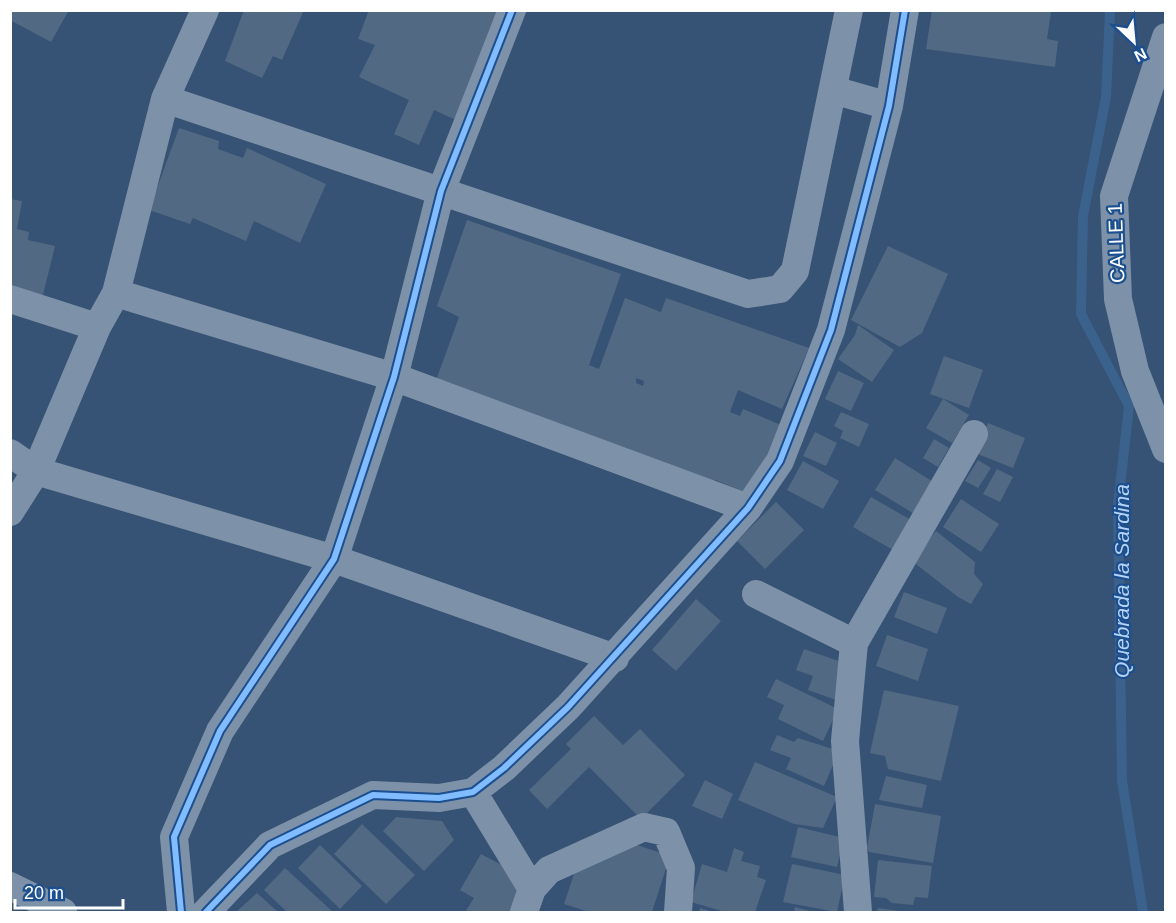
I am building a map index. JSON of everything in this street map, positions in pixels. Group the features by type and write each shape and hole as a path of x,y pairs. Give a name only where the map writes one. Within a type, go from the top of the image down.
{"street":[{"path":"10,512 36,471 97,327 116,294 165,99 205,10"},
{"path":"181,912 174,837 220,730 334,559 394,377 441,191 512,10"},
{"path":"165,99 748,294 780,289 795,270 849,10"},
{"path":"206,912 270,845 373,795 439,798 473,792 504,768 560,715 615,658 748,508 780,461 831,330 889,106 905,10"},
{"name":"CALLE 1","path":"1166,37 1114,196 1118,299 1135,371 1166,449"},
{"path":"833,90 889,106"},
{"path":"116,294 394,377 748,508"},
{"path":"10,299 97,327"},
{"path":"858,912 845,741 854,643 974,434"},
{"path":"10,453 36,471 334,559 615,658"},
{"path":"756,594 854,643"},
{"path":"473,792 528,901 549,870 644,826 666,832 681,867 678,912"},
{"path":"10,886 63,912"}],"building":[{"path":"10,10 69,10 51,42 10,20"},
{"path":"244,10 304,10 282,60 273,56 262,78 225,61"},
{"path":"369,10 506,10 458,121 434,110 419,145 394,134 409,100 359,77 375,45 358,39"},
{"path":"932,10 1051,12 1047,39 1058,41 1055,67 926,49"},
{"path":"179,128 219,141 218,149 243,158 247,148 326,184 300,243 254,221 246,241 193,218 190,224 149,210"},
{"path":"10,199 22,201 17,229 29,232 28,240 55,246 43,295 10,287"},
{"path":"467,220 621,274 589,365 599,369 625,298 661,312 666,298 809,348 782,409 738,390 730,412 740,416 743,409 781,425 753,495 715,480 713,484 434,386 459,317 437,306","holes":["636,378 644,381 643,386 636,383"]},
{"path":"888,246 948,274 922,333 900,347 851,320"},
{"path":"858,325 894,350 872,382 838,359 855,335"},
{"path":"944,356 983,370 969,408 930,394"},
{"path":"838,371 864,383 851,411 825,399"},
{"path":"943,399 969,415 952,443 926,428"},
{"path":"841,412 869,424 859,447 840,438 843,431 834,426"},
{"path":"988,423 1025,438 1013,468 975,453"},
{"path":"815,432 837,443 826,466 803,456"},
{"path":"934,439 949,448 938,467 923,458"},
{"path":"895,458 935,483 916,515 875,490"},
{"path":"978,460 991,468 978,488 965,481"},
{"path":"803,461 839,481 823,509 787,490"},
{"path":"997,469 1013,477 1000,502 983,494"},
{"path":"871,497 911,520 893,550 853,527"},
{"path":"961,499 999,524 981,552 943,527"},
{"path":"776,502 804,530 765,569 737,541"},
{"path":"936,531 975,562 974,574 983,584 971,604 958,597 912,561"},
{"path":"904,592 947,608 937,634 894,617"},
{"path":"696,599 721,621 676,671 652,650"},
{"path":"887,635 928,649 918,681 876,666"},
{"path":"804,649 853,666 839,701 808,690 813,676 796,670"},
{"path":"776,679 838,709 823,741 778,719 784,705 767,697"},
{"path":"884,690 959,706 941,781 888,769 885,756 870,753"},
{"path":"594,716 623,745 640,729 685,775 641,819 589,767 547,809 529,790 571,749 566,744"},
{"path":"777,735 794,742 798,738 839,751 824,786 786,769 791,758 770,750"},
{"path":"755,762 837,797 823,828 794,824 738,800"},
{"path":"886,776 927,785 922,808 879,800"},
{"path":"705,780 733,794 722,819 692,806"},
{"path":"875,804 941,816 933,863 869,852 867,848"},
{"path":"396,817 442,821 454,840 424,871 383,831"},
{"path":"362,824 415,875 386,904 334,854"},
{"path":"798,827 844,838 837,867 791,857"},
{"path":"628,842 670,856 652,912 589,912 564,904 574,874"},
{"path":"320,845 362,886 340,909 298,868"},
{"path":"734,848 744,852 741,861 760,866 757,877 766,880 755,912 725,912 691,902 702,864 727,872"},
{"path":"481,854 515,872 518,894 512,912 465,912 474,898 460,890"},
{"path":"878,860 932,866 928,898 915,897 913,905 892,903 886,898 874,897"},
{"path":"792,864 845,875 837,912 783,902"},
{"path":"285,868 333,912 287,912 264,890"},
{"path":"257,893 278,912 236,912"},
{"path":"795,907 813,912 794,912"},
{"path":"700,908 714,912 699,912"},
{"path":"878,908 899,911 899,912 877,912"}],"waterway":[{"name":"Quebrada la Sardina","path":"1110,10 1106,97 1083,216 1081,314 1129,406 1118,505 1122,781 1143,912"}],"cycle path":[{"path":"181,912 174,837 220,731 334,559 394,377 441,191 512,10"},
{"path":"206,912 270,845 373,795 439,798 473,792 504,768 568,707 748,508 780,461 831,330 889,106 905,10"}]}
